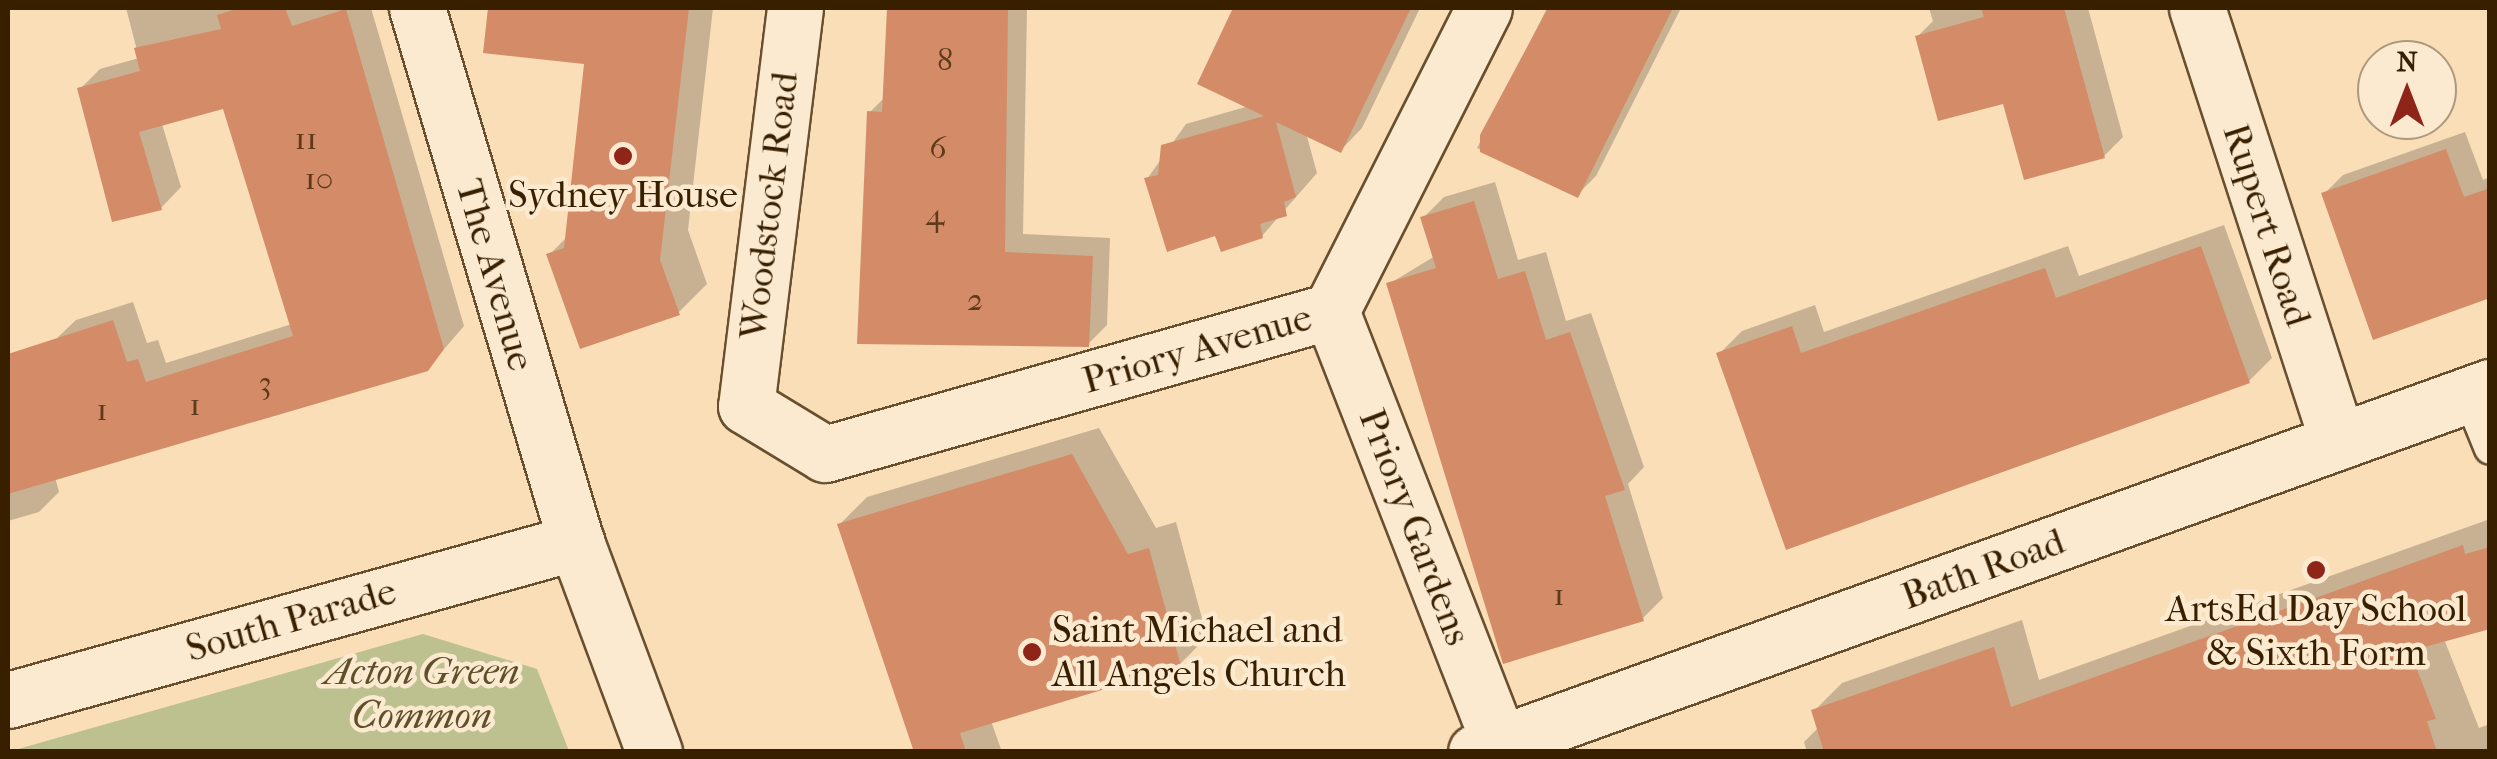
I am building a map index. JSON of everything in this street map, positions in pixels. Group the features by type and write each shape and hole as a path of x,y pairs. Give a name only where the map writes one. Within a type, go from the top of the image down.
{"main road":[{"name":"The Avenue","path":"416,8 576,542 654,752"},
{"name":"Woodstock Road","path":"746,406 794,8"},
{"name":"Priory Avenue","path":"746,406 825,454 1331,312 1484,8"},
{"name":"Rupert Road","path":"2197,8 2338,442"},
{"name":"Priory Gardens","path":"1331,312 1487,747"},
{"name":"Bath Road","path":"1487,747 2479,391"},
{"name":"South Parade","path":"8,700 576,542"}],"lane":[{"path":"2479,391 2490,449"}],"green space":[{"name":"Acton Green Common","path":"423,634 537,669 569,751 11,751"}],"building":[{"path":"240,8 285,8 292,26 346,9 444,349 428,371 8,494 8,354 113,320 127,362 138,359 146,382 293,336 223,109 139,132 162,210 112,222 77,88 140,71 134,48 221,29 217,15"},
{"name":"Sydney House","path":"488,8 689,8 660,260 680,315 580,349 546,254 564,248 584,64 483,53"},
{"path":"887,8 1008,8 1005,252 1093,256 1089,347 857,344 867,111 882,112"},
{"path":"1233,8 1411,8 1341,153 1276,122 1296,197 1284,202 1287,216 1260,224 1263,238 1221,252 1215,236 1167,252 1144,178 1158,175 1161,145 1264,116 1197,84"},
{"path":"1548,8 1673,8 1578,198 1480,152 1480,135"},
{"path":"1981,8 2064,8 2105,158 2024,180 2003,104 1938,121 1915,36 1984,17"},
{"path":"2446,149 2464,197 2490,188 2490,298 2373,340 2321,193"},
{"path":"1474,201 1498,279 1525,271 1546,340 1570,332 1625,490 1605,496 1644,621 1503,664 1386,283 1436,268 1420,217"},
{"path":"2201,246 2250,383 1786,550 1716,353 1792,326 1801,353 2045,268 2056,298"},
{"path":"1072,454 1128,554 1149,548 1181,666 960,733 966,752 914,752 837,524"},
{"path":"2463,545 2465,554 2490,547 2490,629 2410,651 2436,719 2427,721 2437,752 1824,752 1811,710 1994,647 2011,707"}],"place":[{"name":"Sydney House","path":"623,156"},
{"name":"ArtsEd Day School & Sixth Form","path":"2316,570"},
{"name":"Saint Michael and All Angels Church","path":"1032,652"}]}
